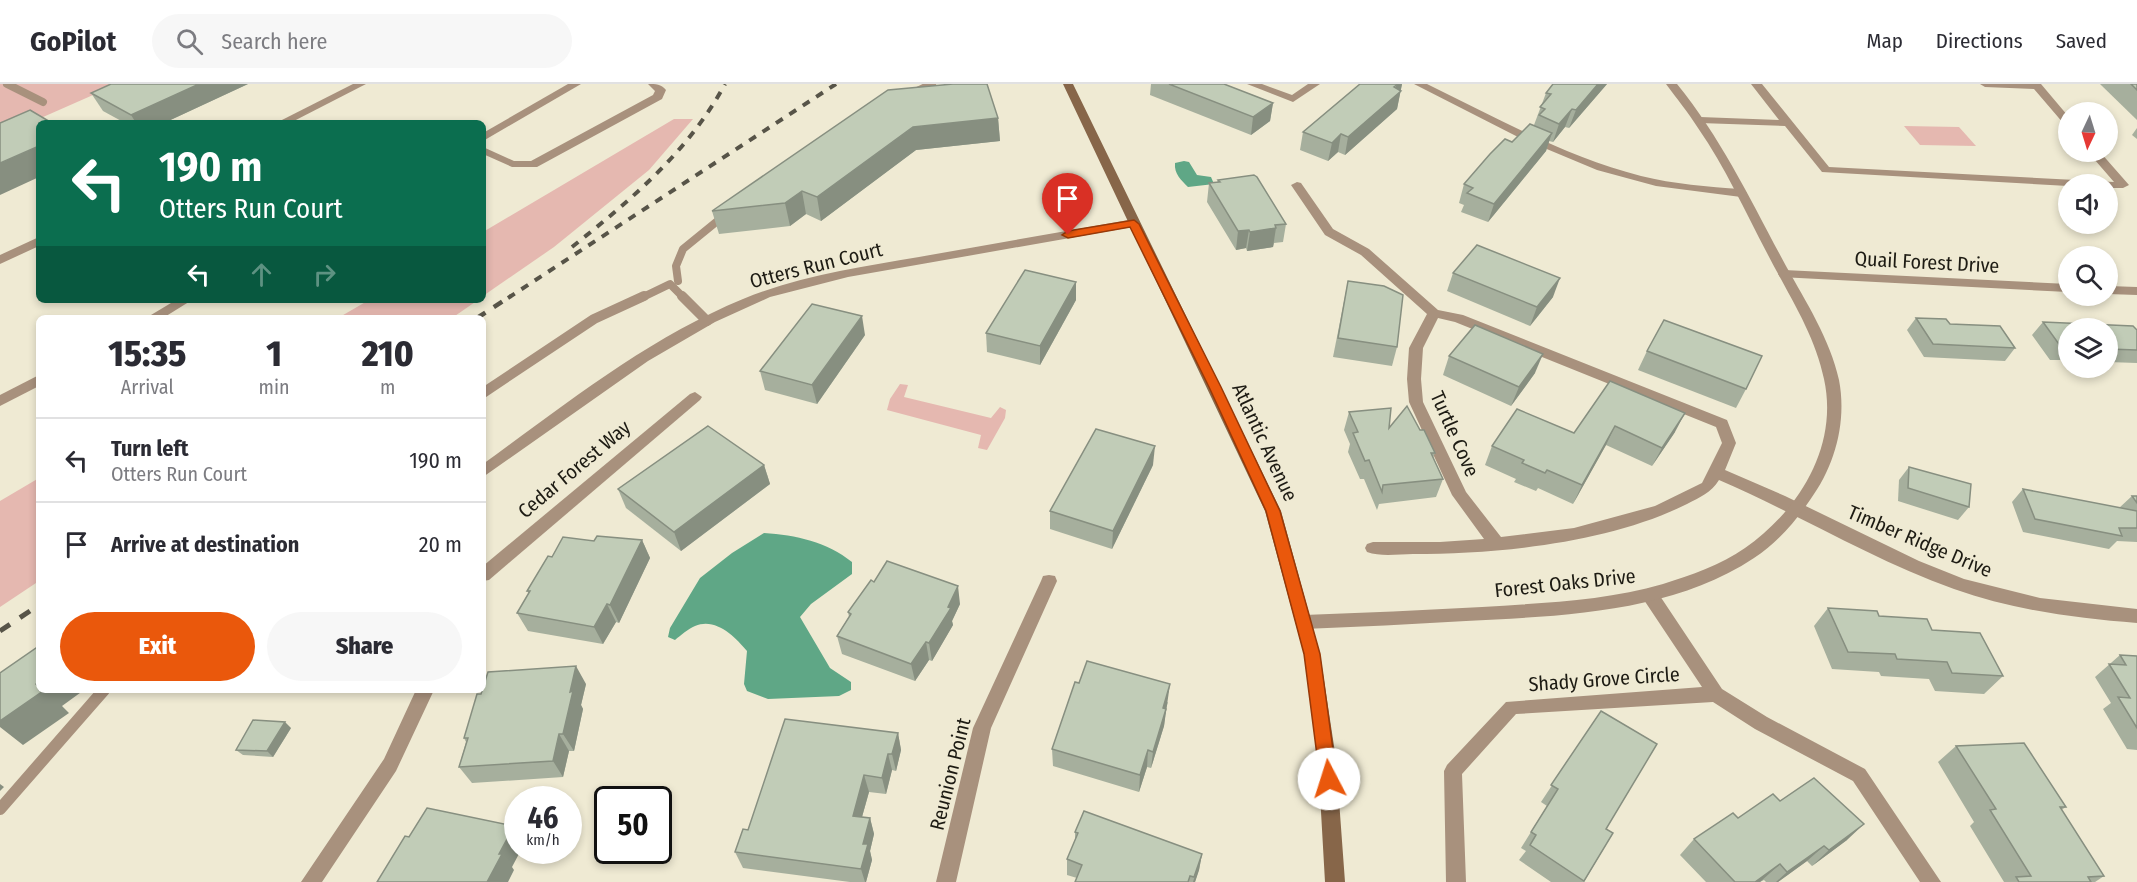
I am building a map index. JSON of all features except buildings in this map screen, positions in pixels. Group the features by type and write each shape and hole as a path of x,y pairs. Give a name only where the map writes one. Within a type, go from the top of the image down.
{"main road":[{"name":"Atlantic Avenue","path":"1068,84 1273,511 1312,654 1327,759 1335,882"}],"street":[{"path":"287,120 361,84"},
{"path":"486,136 576,84"},
{"path":"486,151 512,164 533,165 658,97 661,90 652,84"},
{"path":"1252,84 1293,99 1315,84"},
{"path":"1419,84 1536,141 1602,168 1631,177 1689,188 1741,192"},
{"name":"Forest Oaks Drive","path":"1304,622 1526,611 1585,606 1650,595 1713,572 1744,555 1768,539 1798,509 1819,475 1830,447 1834,403 1827,362 1741,192 1700,120 1671,84"},
{"path":"1756,84 1785,123 1826,170 2058,182"},
{"path":"1985,84 2037,86 2058,110"},
{"path":"1700,120 1785,123"},
{"path":"2103,162 2113,174"},
{"path":"1297,185 1329,232 1365,252 1434,313 1458,318 1722,424 1729,443 1707,488 1659,511 1575,534 1497,544 1440,548 1373,548"},
{"name":"Otters Run Court","path":"486,469 649,354 707,321 779,290 848,273 1134,224"},
{"path":"0,260 36,242"},
{"name":"Quail Forest Drive","path":"1784,274 2058,288"},
{"path":"2118,290 2137,291"},
{"path":"158,315 180,303"},
{"name":"Turtle Cove","path":"1434,313 1416,348 1413,379 1416,402 1460,495 1497,544"},
{"path":"0,401 36,382"},
{"name":"Cedar Forest Way","path":"486,572 695,397"},
{"path":"1716,473 1798,509"},
{"name":"Timber Ridge Drive","path":"1798,509 1867,546 1983,592 2053,607 2137,616"},
{"name":"Reunion Point","path":"946,882 982,728 1049,581"},
{"name":"Shady Grove Circle","path":"1650,595 1716,694 1761,723 1859,775 1931,882"},
{"path":"311,882 390,765 424,693"},
{"name":"Shady Grove Circle","path":"1456,882 1453,771 1512,707 1716,694"}],"lane":[{"path":"7,84 44,102"},
{"path":"899,99 932,84"},
{"path":"678,281 675,266 682,249 731,211"},
{"path":"486,391 594,319 670,284 707,321"},
{"path":"0,809 101,693"}],"shaded area":[{"path":"0,84 118,84 36,120 0,136"},
{"path":"674,119 693,119 649,170 554,247 486,294 486,230"},
{"path":"1904,126 1959,127 1976,146 1920,145"},
{"path":"1189,162 1197,175 1211,177 1214,184 1188,187 1178,176 1175,167 1175,163"},
{"path":"364,303 474,303 456,315 343,315"},
{"path":"900,384 908,385 904,397 991,418 1000,407 1006,410 1005,418 987,450 978,448 981,435 887,410 890,399"},
{"path":"36,480 36,583 0,607 0,501"},
{"path":"764,533 811,541 832,549 852,562 852,574 811,604 800,617 830,668 851,682 851,690 839,696 768,699 747,691 744,684 747,651 737,640 718,626 703,624 695,626 675,640 668,637 670,628 700,578 732,553"}],"railway":[{"path":"572,247 616,211 676,153 711,108 725,84"},
{"path":"508,298 836,84"},
{"path":"482,315 511,296"},
{"path":"0,631 36,607"}],"route":[{"path":"1068,235 1134,224 1215,387 1273,511 1290,568 1312,654 1329,779"}]}
